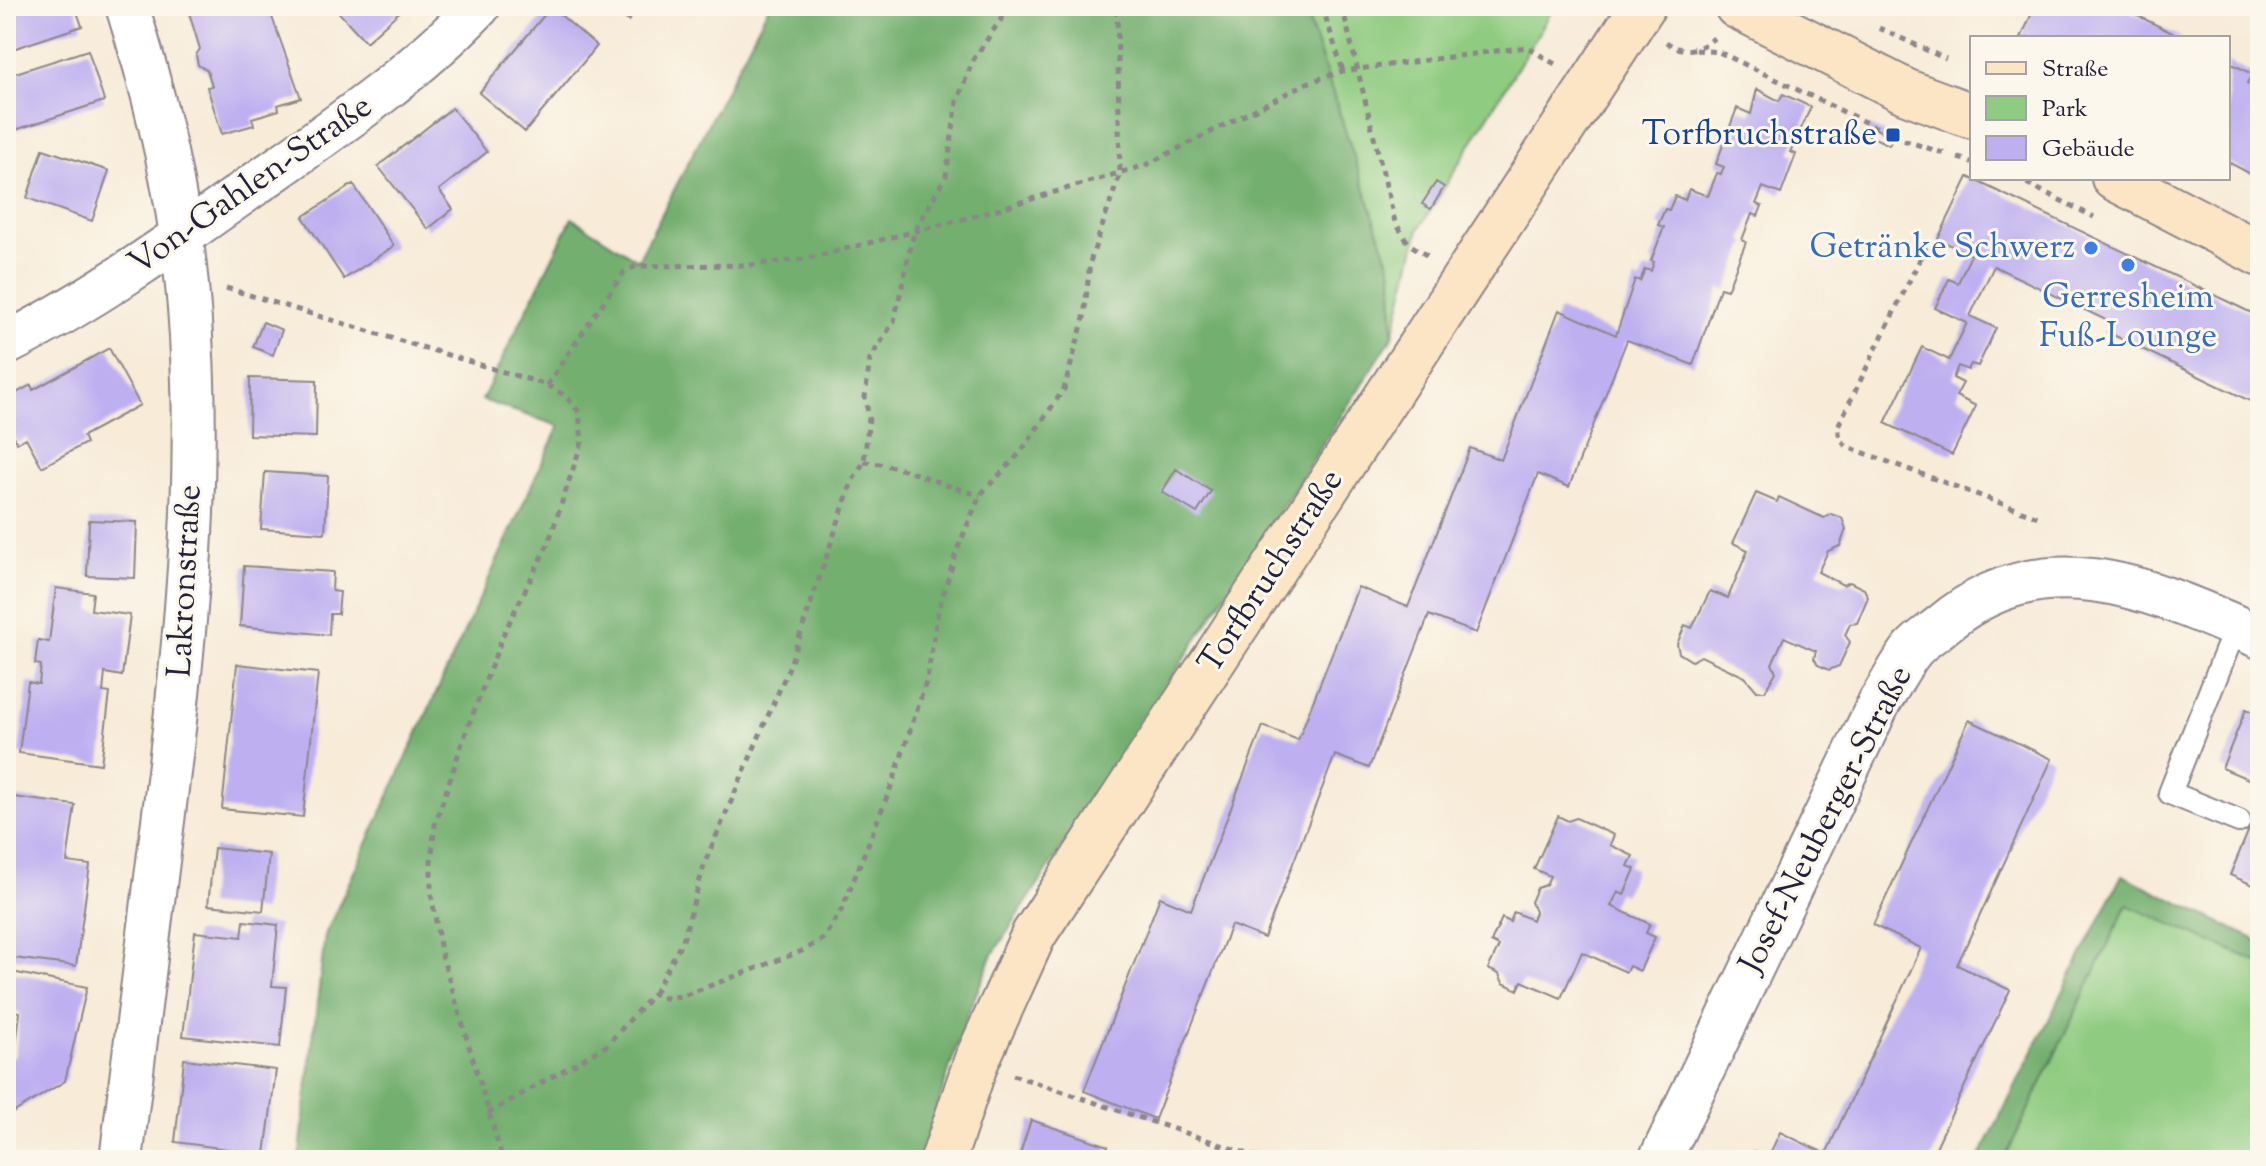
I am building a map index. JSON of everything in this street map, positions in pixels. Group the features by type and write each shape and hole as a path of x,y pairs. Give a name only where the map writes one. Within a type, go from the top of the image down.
{"main road":[{"name":"Torfbruchstraße","path":"943,1160 976,1062 1034,934 1643,6"},
{"path":"1725,23 1970,115"},
{"path":"2118,180 2260,254"}],"street":[{"name":"Lakronstraße","path":"121,1160 184,647 193,522 186,293 181,235 153,101 127,6"},
{"name":"Von-Gahlen-Straße","path":"6,344 123,277 375,100 437,51 479,6"},
{"name":"Josef-Neuberger-Straße","path":"1660,1160 1880,701 1913,649 1958,611 1983,596 2048,577 2115,581 2248,631"}],"lane":[{"path":"2239,821 2170,793 2248,631"}],"path":[{"path":"488,1113 606,1046 654,993 683,940 705,862 790,665 852,481 864,462 869,418 865,397 870,359 894,321 914,232 946,176 957,102 973,60 1010,6"},
{"path":"654,993 664,998 683,996 802,951 823,939 843,907 894,779 927,679 938,611 957,550 980,495 1020,453 1064,389 1084,318 1090,262 1120,174 1117,6"},
{"path":"1322,6 1343,71"},
{"path":"1342,6 1395,222 1409,244 1463,279"},
{"path":"1696,50 1725,23"},
{"path":"1874,26 1958,65"},
{"path":"547,385 624,272 636,266 792,261 914,232 1146,165 1307,83 1343,71 1527,47 1591,87"},
{"path":"1675,49 1719,52 1900,139 1970,161"},
{"path":"1926,247 1838,426 1840,440 1848,447 2038,517"},
{"path":"186,293 222,287 547,385 566,396 579,412 582,442 548,544 503,635 463,740 435,825 431,862 431,892 441,952 503,1160"},
{"path":"864,462 894,464 951,489 980,495"},
{"path":"976,1062 1266,1160"}],"green space":[{"path":"769,6 1304,6 1392,272 1393,336 993,954 968,1013 920,1160 299,1160 325,935 559,426 482,400 572,218 638,260"},
{"path":"1304,6 1555,6 1419,229 1393,336 1392,272"},
{"path":"2122,875 2260,942 2260,963 2127,905 2004,1160 1978,1160"},
{"path":"2127,904 2260,963 2260,1160 2004,1160"}],"building":[{"path":"6,6 75,6 82,26 10,50 6,37"},
{"path":"187,6 268,6 301,98 278,105 279,110 252,118 254,125 222,134 207,87 212,86 207,70 198,65 196,55 200,49"},
{"path":"333,6 391,6 398,13 366,42"},
{"path":"613,6 643,6 628,21"},
{"path":"2035,6 2119,6 2178,36 2022,36"},
{"path":"551,7 597,46 525,132 479,93"},
{"path":"88,50 104,101 6,133 6,76"},
{"path":"2230,63 2252,74 2247,83 2260,90 2260,179 2230,163"},
{"path":"1757,89 1779,101 1783,94 1811,107 1790,152 1796,154 1781,194 1763,187 1756,204 1762,206 1758,216 1752,214 1742,240 1746,242 1727,290 1720,288 1693,365 1627,340 1569,487 1538,474 1476,633 1429,615 1369,768 1335,755 1264,938 1231,925 1155,1119 1084,1091 1160,897 1191,910 1263,726 1298,740 1358,587 1408,607 1470,448 1501,460 1559,310 1616,335 1635,279 1640,281 1645,269 1651,271 1654,262 1651,261 1664,227 1658,225 1665,209 1669,210 1675,196 1685,200 1689,189 1708,196 1717,173 1721,174 1724,167 1716,164 1737,108 1751,114"},
{"path":"452,108 487,152 439,190 453,209 428,229 378,166"},
{"path":"1870,126 1893,137 1889,145 1866,134"},
{"path":"43,149 109,171 92,221 27,198"},
{"path":"1968,177 2260,317 2260,386 2250,401 2107,332 2112,323 1994,266 1970,316 1996,328 1978,366 1971,364 1968,370 1958,366 1953,378 1963,383 1956,396 1976,406 1952,455 1885,423 1922,347 1949,360 1967,323 1935,308 1949,279 1958,283 1971,255 1938,239"},
{"path":"1436,182 1444,187 1431,209 1422,204"},
{"path":"353,184 394,246 344,279 303,217"},
{"path":"263,322 282,330 273,355 253,347"},
{"path":"109,348 140,405 83,436 86,443 42,467 26,438 17,443 6,424 15,419 6,399 31,385 33,390"},
{"path":"250,378 317,380 316,437 249,435"},
{"path":"1176,469 1211,491 1197,513 1162,492"},
{"path":"265,472 328,476 325,533 261,529"},
{"path":"1756,493 1777,502 1779,497 1824,518 1831,514 1842,518 1846,529 1840,546 1828,551 1818,572 1843,585 1850,582 1864,589 1868,597 1857,623 1850,624 1845,635 1850,642 1839,666 1829,670 1818,665 1814,658 1816,651 1784,637 1772,664 1776,672 1765,691 1757,691 1745,677 1701,656 1692,661 1679,653 1677,644 1685,625 1692,628 1710,591 1728,598 1748,550 1733,543"},
{"path":"89,520 137,522 135,578 87,576"},
{"path":"244,566 333,572 332,591 340,592 338,614 330,614 329,635 240,626"},
{"path":"56,588 93,593 91,610 130,615 122,676 105,673 103,692 110,693 101,764 19,753 28,682 39,684 41,665 35,664 38,640 49,642"},
{"path":"237,664 318,673 303,817 222,809"},
{"path":"2246,709 2260,715 2260,784 2222,768"},
{"path":"1969,720 2052,759 1957,965 2010,990 1930,1160 1749,1160 1754,1151 1768,1158 1780,1132 1826,1154 1921,948 1873,925"},
{"path":"6,796 75,805 67,862 90,865 76,966 6,957"},
{"path":"2260,803 2260,888 2230,875"},
{"path":"1558,816 1568,821 1576,818 1614,835 1610,845 1633,856 1628,866 1635,869 1624,895 1618,892 1611,906 1650,924 1646,933 1655,937 1640,971 1629,966 1626,972 1582,952 1561,998 1522,981 1518,990 1503,983 1499,974 1488,969 1499,946 1491,942 1502,918 1510,922 1514,912 1532,920 1535,912 1531,902 1537,888 1546,885 1550,876 1534,869"},
{"path":"214,848 269,854 263,911 208,905"},
{"path":"244,921 278,925 272,986 286,987 280,1047 183,1036 195,932 242,937"},
{"path":"7,971 87,987 65,1081 6,1117 6,1061 15,1055 20,1012 6,1010"},
{"path":"184,1059 276,1070 265,1154 175,1142"},
{"path":"1031,1120 1108,1146 1104,1160 1018,1160"}],"place":[{"name":"Torfbruchstraße","path":"1893,135"},
{"name":"Getränke Schwerz","path":"2091,248"},
{"name":"Gerresheim Fuß-Lounge","path":"2128,265"}]}
